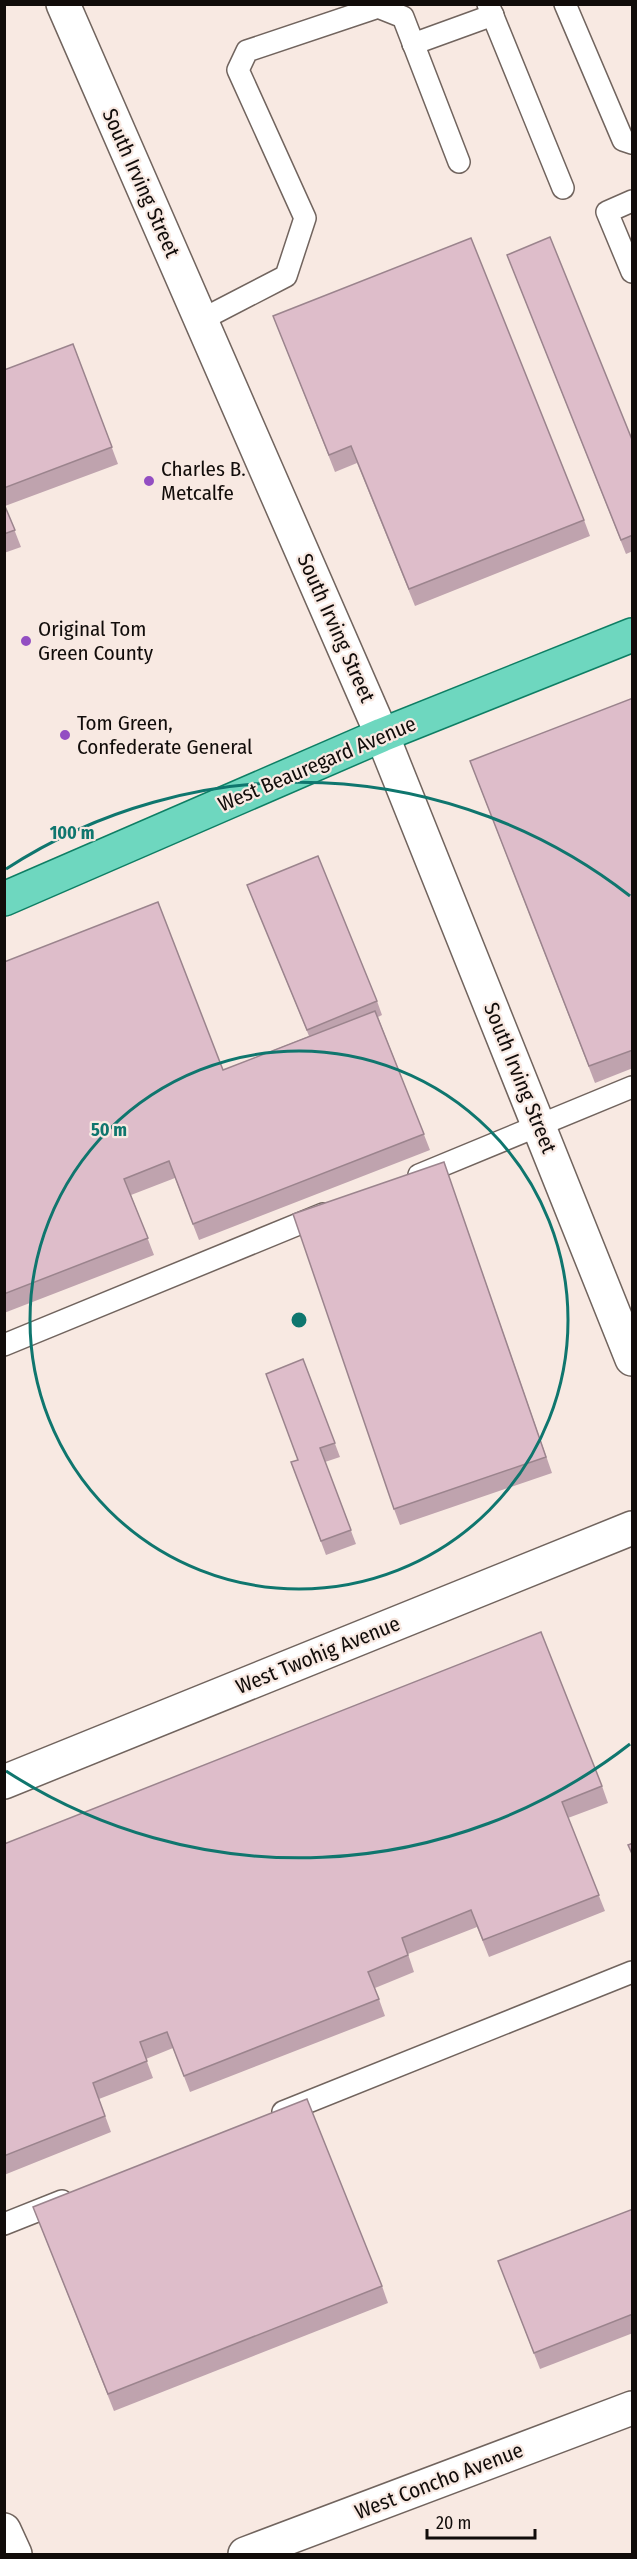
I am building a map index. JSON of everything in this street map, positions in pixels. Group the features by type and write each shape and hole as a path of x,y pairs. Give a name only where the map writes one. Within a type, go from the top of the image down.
{"main road":[{"name":"West Beauregard Avenue","path":"4,899 382,735 633,635"}],"street":[{"name":"South Irving Street","path":"63,4 382,735 633,1359"},
{"name":"West Twohig Avenue","path":"4,1782 633,1528"},
{"name":"West Concho Avenue","path":"245,2554 633,2408"},
{"path":"4,2530 15,2554"}],"lane":[{"path":"565,4 623,140 633,142"},
{"path":"201,320 286,276 305,218 238,70 247,51 378,7 403,17 459,162"},
{"path":"413,45 490,10 563,188"},
{"path":"633,201 607,212 633,272"},
{"path":"397,1184 633,1087"},
{"path":"4,1345 343,1206"},
{"path":"269,2118 633,1972"},
{"path":"4,2224 82,2193"}],"building":[{"path":"550,237 633,442 633,535 621,540 507,255"},
{"path":"471,238 584,520 409,589 351,446 329,455 273,316"},
{"path":"73,344 112,447 4,488 4,370"},
{"path":"4,504 15,530 4,534"},
{"path":"633,698 633,1050 589,1066 470,761"},
{"path":"318,856 377,1001 307,1030 247,885"},
{"path":"158,902 223,1070 375,1011 424,1134 193,1224 169,1161 124,1179 148,1238 4,1294 4,962"},
{"path":"444,1162 546,1457 394,1509 293,1214"},
{"path":"303,1359 335,1443 320,1448 351,1530 321,1541 291,1462 298,1460 266,1374"},
{"path":"541,1632 602,1786 562,1802 599,1895 483,1940 471,1910 402,1938 408,1955 368,1972 379,1999 184,2076 167,2032 140,2042 147,2061 93,2083 105,2116 4,2156 4,1844"},
{"path":"633,1843 633,1856 628,1845"},
{"path":"307,2099 382,2286 108,2394 33,2207"},
{"path":"633,2209 633,2314 534,2353 498,2261"}],"place":[{"name":"Charles B. Metcalfe","path":"149,481"},
{"name":"Original Tom Green County","path":"26,641"},
{"name":"Tom Green, Confederate General","path":"65,735"}]}
